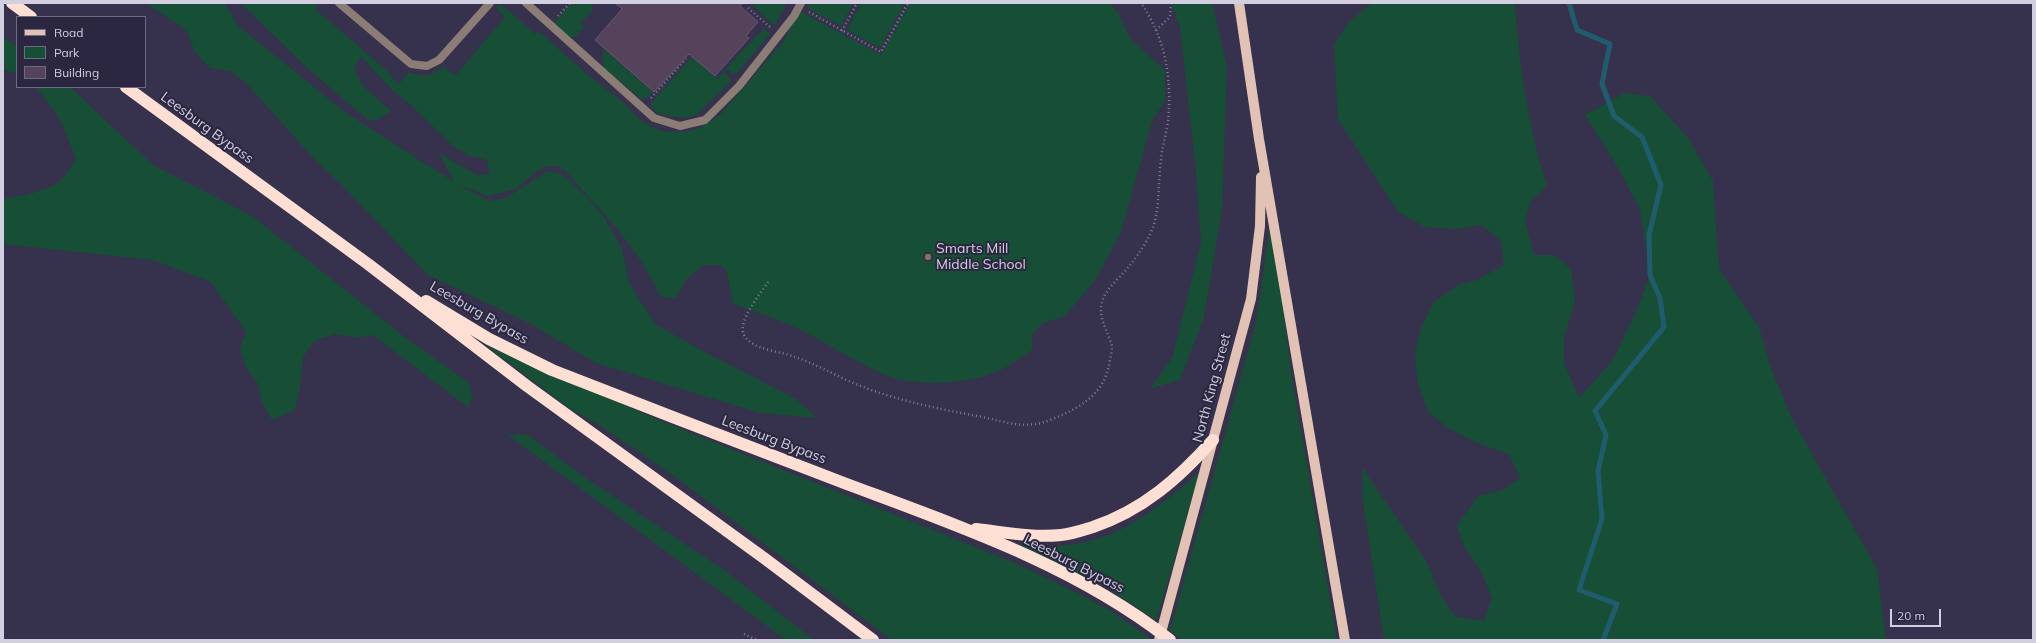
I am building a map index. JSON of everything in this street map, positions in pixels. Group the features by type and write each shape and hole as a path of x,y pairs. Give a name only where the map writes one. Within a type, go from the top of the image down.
{"highway":[{"path":"12,3 30,16"},
{"name":"Leesburg Bypass","path":"127,88 368,264 527,386 764,558 872,640"},
{"name":"Leesburg Bypass","path":"368,264 489,340 552,370 963,527 1058,570 1114,600 1163,638"},
{"path":"963,527 1030,536 1062,535 1109,522 1140,506 1163,490 1187,469 1213,440"}],"main road":[{"name":"North King Street","path":"1239,3 1259,139 1345,640"},
{"name":"North King Street","path":"1163,638 1213,440 1251,299 1255,274 1262,198 1259,139"}],"lane":[{"path":"340,3 411,64 426,66 439,60 490,3"},
{"path":"527,3 654,118 680,126 705,120 739,86 779,35 800,5"}],"path":[{"path":"551,24 570,3"},
{"path":"842,31 857,3"},
{"path":"800,5 842,31 881,52 908,3"},
{"path":"768,282 749,312 743,326 743,333 747,339 755,345 795,357 858,385 902,401 1017,426 1047,421 1078,408 1095,394 1103,382 1109,367 1112,346 1101,321 1100,308 1104,295 1130,265 1154,224 1161,159 1168,122 1169,82 1164,49 1151,18 1141,3"},
{"path":"1156,30 1170,17 1171,3"},
{"path":"748,8 779,35"},
{"path":"642,107 686,59"},
{"path":"744,634 757,640"}],"green space":[{"path":"146,3 225,3 237,25 346,113 454,182 439,153 477,175 490,174 487,160 469,156 452,145 411,105 392,90 361,56 354,68 362,85 391,111 377,120 368,120 305,66 241,3 319,3 315,9 392,75 391,77 399,84 409,72 424,76 444,67 455,76 505,17 496,7 501,4 535,34 538,31 543,35 590,77 623,102 642,122 664,132 685,132 700,128 721,114 783,42 800,11 881,55 910,3 1110,3 1119,14 1130,39 1165,70 1165,101 1152,121 1121,232 1095,280 1065,316 1043,323 1032,335 1032,350 998,371 973,379 959,381 928,383 913,382 888,376 868,367 793,326 733,304 727,272 721,265 703,265 686,280 676,298 661,297 642,262 631,246 566,171 558,166 548,166 537,171 516,189 488,196 459,185 489,201 506,198 548,171 562,174 588,198 604,217 622,249 629,283 655,324 701,350 796,399 817,418 760,413 596,363 529,323 428,275 340,183 316,161 247,84 231,71 210,68 195,52 187,31"},
{"path":"572,3 592,3 592,11 580,23 584,27 575,37 569,38 553,24"},
{"path":"751,3 787,3 775,25 772,24"},
{"path":"810,3 853,3 841,26 807,8"},
{"path":"861,3 905,3 880,48 847,30"},
{"path":"1171,3 1212,3 1227,66 1222,210 1204,317 1180,380 1150,389 1172,358 1201,242 1195,162 1180,27"},
{"path":"1372,3 1515,3 1525,96 1540,164 1547,186 1531,200 1525,221 1534,255 1555,255 1571,269 1575,301 1564,338 1564,363 1579,398 1613,360 1635,314 1650,275 1640,209 1614,161 1585,115 1625,93 1650,96 1688,138 1713,181 1719,269 1759,327 1771,368 1791,417 1877,569 1886,640 1384,640 1363,501 1362,467 1427,563 1441,596 1456,617 1484,621 1492,598 1481,571 1464,546 1457,525 1478,496 1503,490 1520,478 1509,454 1479,444 1448,428 1428,412 1417,380 1415,353 1422,325 1434,302 1460,284 1477,280 1504,265 1501,241 1482,225 1456,229 1425,227 1398,212 1338,119 1334,44 1349,22"},
{"path":"764,28 770,34 737,73 733,74 726,69"},
{"path":"3,37 16,45 16,73 3,70"},
{"path":"603,49 653,92 647,98 641,99 603,67"},
{"path":"692,57 717,79 724,72 730,78 730,82 696,115 684,118 659,114 652,108 652,102"},
{"path":"37,88 71,88 153,165 252,216 402,335 469,383 472,397 469,408 373,335 358,338 336,334 314,341 303,357 300,388 295,410 272,420 263,405 258,384 246,367 240,349 246,332 211,282 153,260 3,244 3,199 26,195 50,187 62,179 76,159 60,119"},
{"path":"1269,227 1283,307 1291,372 1337,640 1182,640 1170,631 1255,326"},
{"path":"485,345 666,423 1015,563 1080,594 1111,611 1149,637 1149,640 892,640 677,478 604,428 572,410"},
{"path":"527,434 581,475 724,570 814,640 786,640 508,435"},
{"path":"1196,475 1199,475 1157,619 1154,619 1094,579 1091,581 1018,545 1046,546 1072,544 1094,540 1116,532 1155,508"}],"building":[{"path":"615,3 743,3 740,6 758,22 746,36 749,38 715,76 689,54 654,92 595,40 622,9"}],"waterway":[{"path":"1569,3 1577,30 1610,44 1602,84 1614,116 1642,137 1661,185 1649,235 1650,275 1660,298 1664,327 1595,411 1606,435 1598,471 1602,519 1579,590 1617,604 1603,640"}],"place":[{"name":"Smarts Mill Middle School","path":"928,257"}]}
